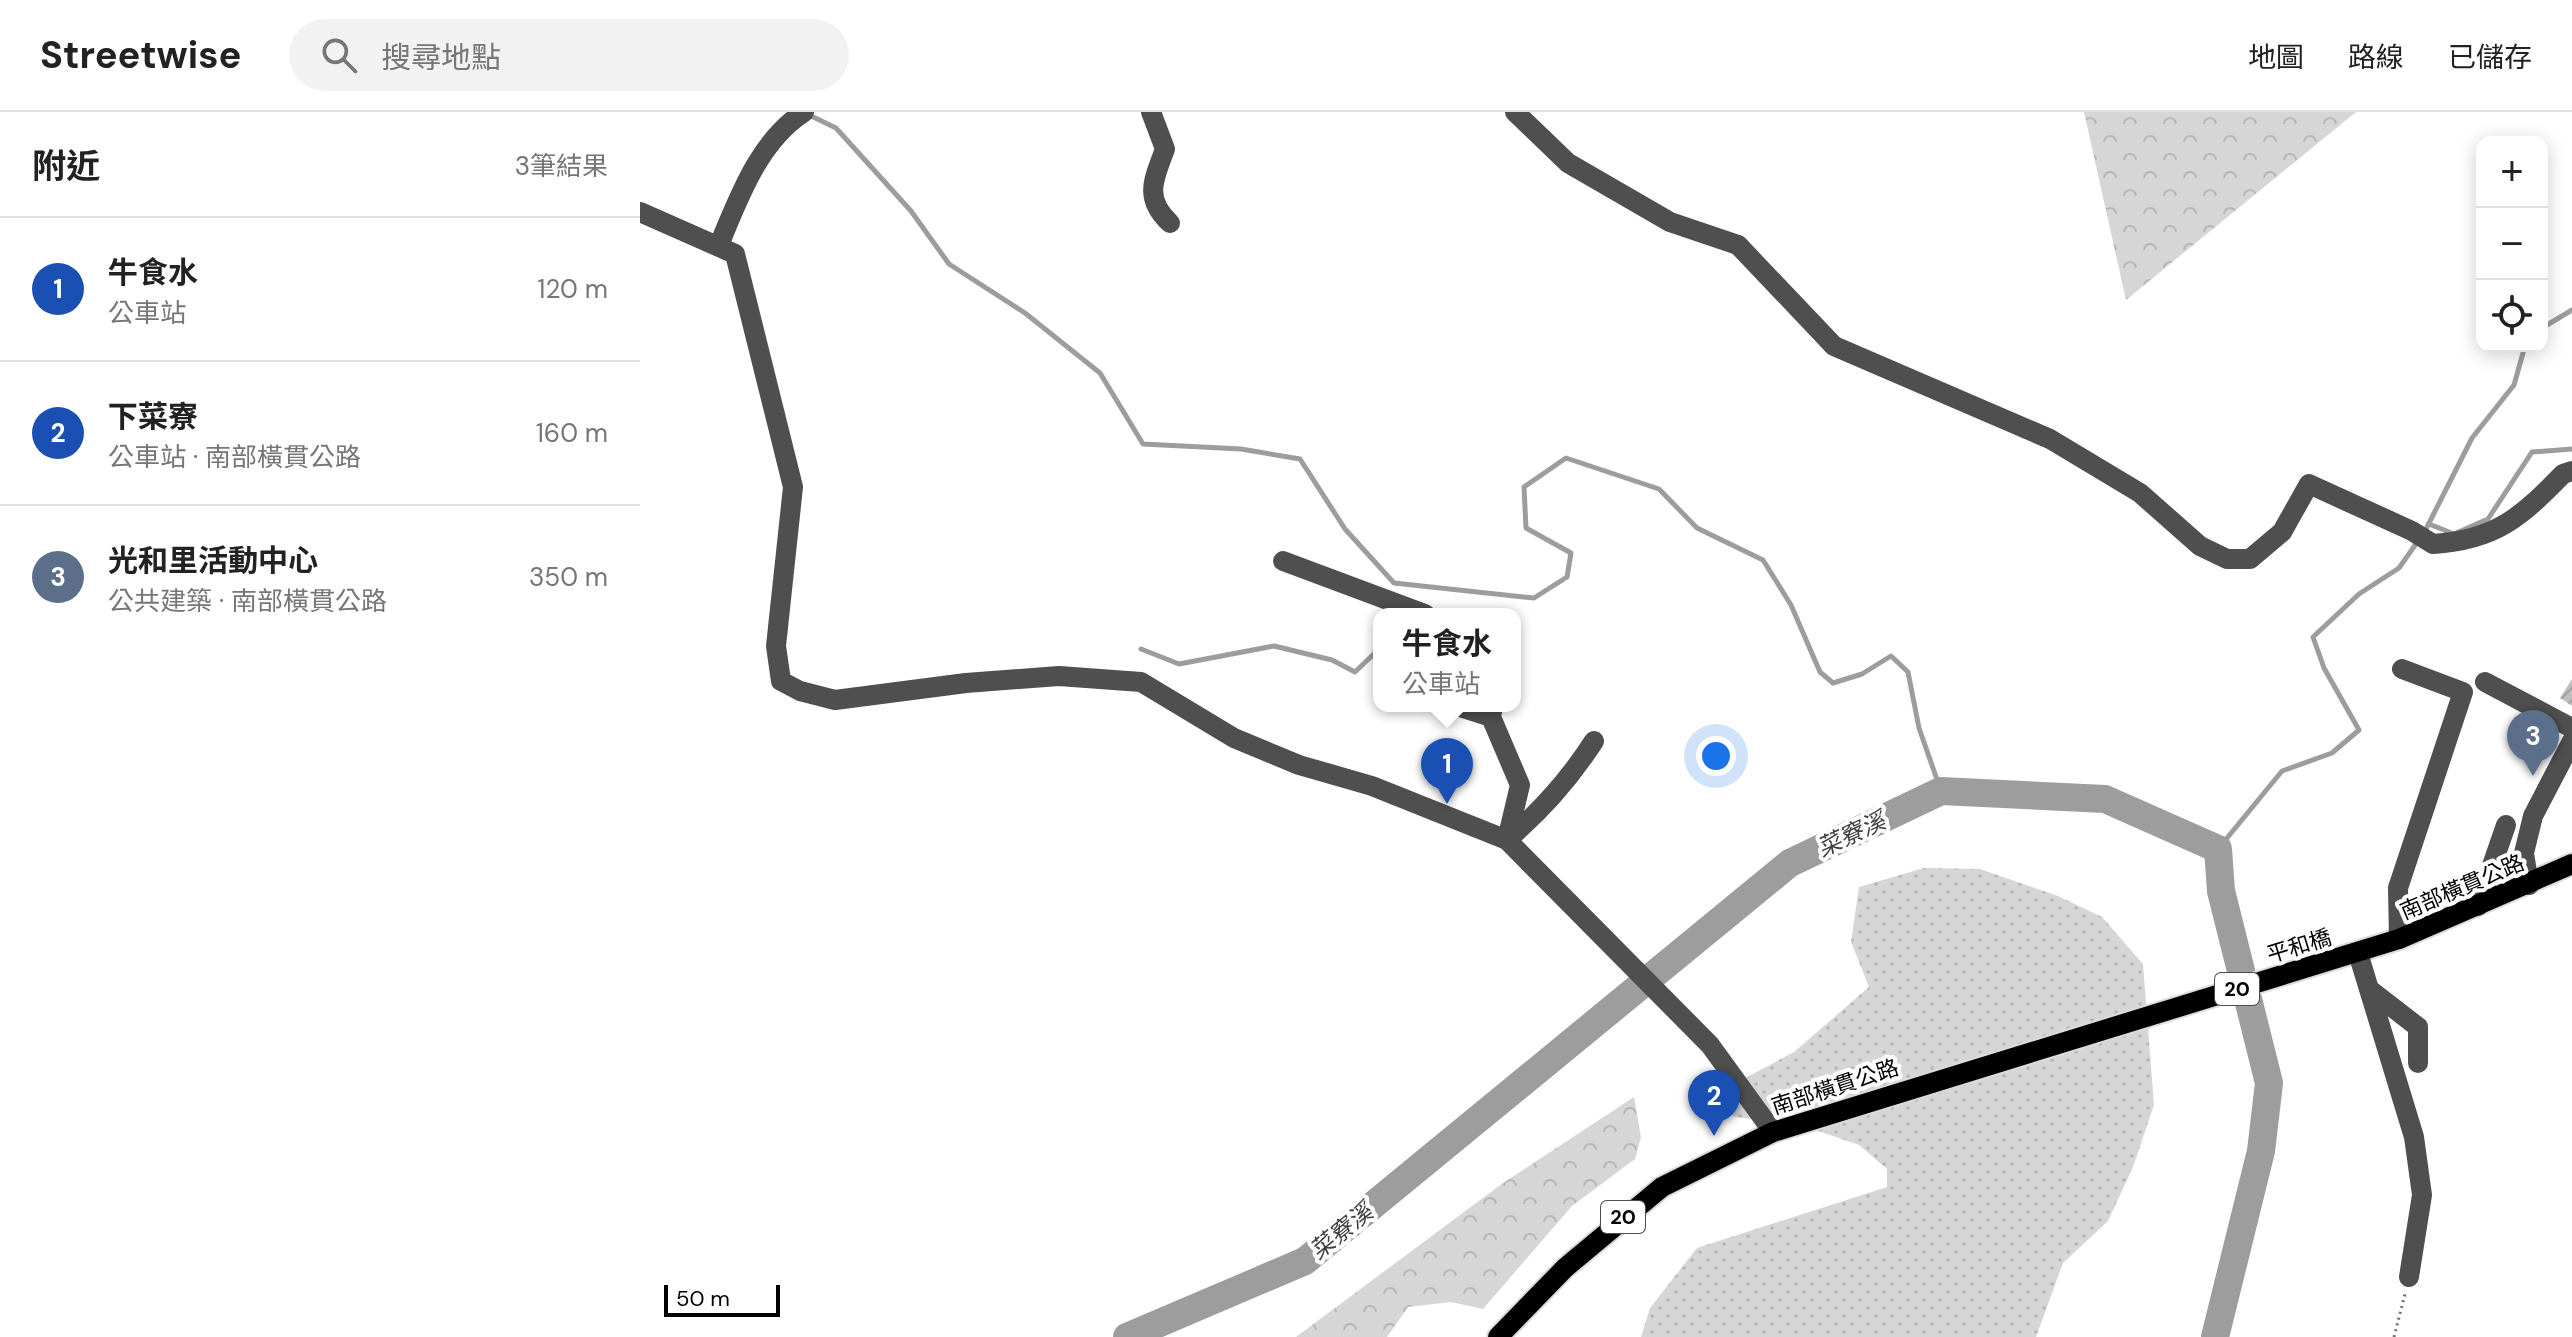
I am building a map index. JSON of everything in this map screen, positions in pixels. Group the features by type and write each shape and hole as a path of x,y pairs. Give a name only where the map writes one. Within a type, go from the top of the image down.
{"main road":[{"name":"南部橫貫公路","path":"2364,951 2529,885 2572,864"},
{"name":"平和橋","path":"2105,1029 2364,951"},
{"name":"南部橫貫公路","path":"1498,1337 1575,1259 1662,1187 1773,1132 2105,1029"}],"street":[{"path":"719,245 766,149 790,121 804,112"},
{"path":"1151,112 1165,149 1152,185 1157,210 1170,223"},
{"path":"1515,112 1568,163 1670,222 1738,245 1834,346 2050,439 2140,493 2200,546 2227,559 2250,559 2282,532 2309,484 2412,531 2433,544 2500,530 2522,516 2563,474 2572,471"},
{"path":"640,212 735,254 793,487 789,549 776,646 781,681 800,691 835,700 862,699 966,683 1059,676 1141,682 1234,738 1299,765 1372,786 1507,840 1710,1045 1773,1132"},
{"path":"1283,561 1408,608"},
{"path":"2399,939 2398,888 2463,692 2402,669"},
{"path":"2485,682 2572,728"},
{"path":"1492,712 1520,785 1507,840"},
{"path":"1507,840 1543,810 1569,779 1594,741"},
{"path":"2529,885 2524,853 2533,816 2572,741"},
{"path":"2478,906 2506,825"},
{"path":"2364,951 2370,990 2414,1137 2422,1195 2409,1277"},
{"path":"2370,990 2418,1027 2418,1063"}],"path":[{"path":"2394,1337 2409,1277"}],"green space":[{"path":"2084,112 2356,112 2126,300"},
{"path":"1924,868 1980,869 2058,896 2102,917 2143,964 2154,1105 2133,1167 2108,1221 2063,1263 2036,1337 1641,1337 1650,1308 1697,1248 1887,1187 1887,1169 1859,1145 1801,1125 1735,1117 1708,1098 1794,1052 1869,987 1851,942 1859,887"},
{"path":"1634,1097 1641,1137 1635,1159 1572,1206 1483,1309 1451,1302 1408,1307 1387,1337 1296,1337 1503,1183"}],"building":[{"path":"2572,679 2572,706 2560,698"}],"waterway":[{"path":"807,114 836,128 911,211 949,264 1025,313 1100,373 1143,444 1241,449 1300,459 1345,529 1394,583 1534,598 1567,577 1571,553 1526,528 1524,487 1566,458 1659,489 1697,528 1763,560 1791,605 1820,672 1833,683 1862,674 1891,656 1908,672 1919,728 1941,791"},
{"path":"2548,324 2572,310"},
{"path":"2424,533 2472,438 2514,385 2523,352"},
{"path":"2429,524 2454,534 2488,519 2532,452 2572,449"},
{"path":"2218,849 2282,771 2332,753 2359,730 2324,668 2313,637 2359,594 2399,568 2418,541"},
{"path":"1141,649 1179,664 1274,646 1332,660 1355,672 1373,655"},
{"name":"菜竂溪","path":"1127,1337 1305,1261 1790,863 1941,791 2105,799 2218,849 2221,891 2269,1083 2261,1151 2215,1337"}],"place":[{"name":"光和里活動中心","path":"2533,776"},
{"name":"牛食水","path":"1447,804"},
{"name":"下菜寮","path":"1714,1136"}]}
